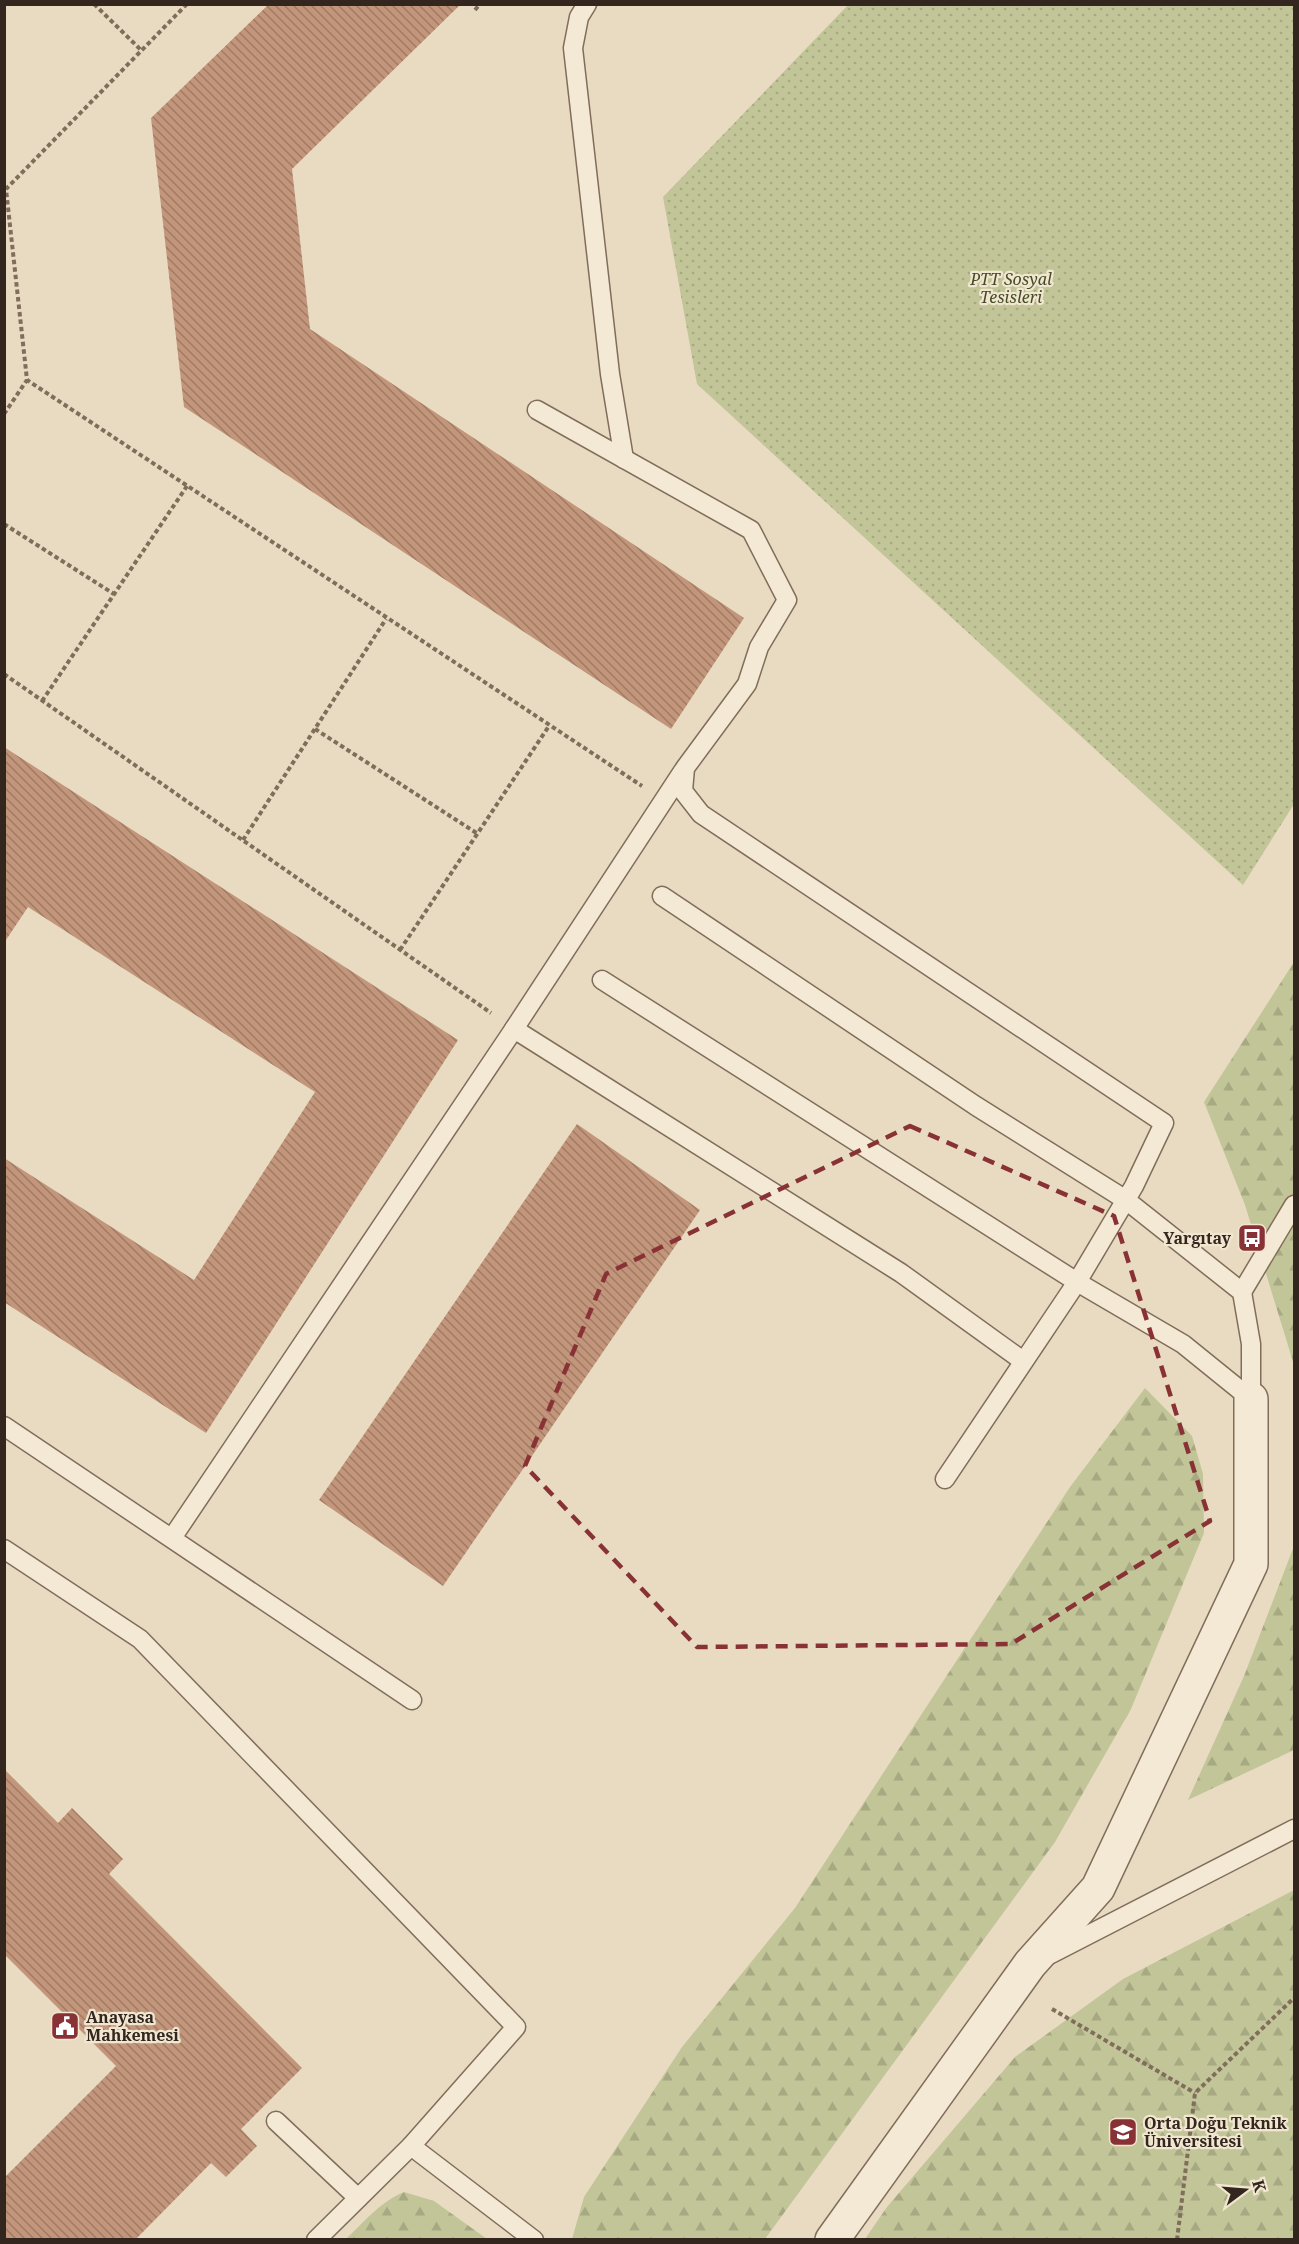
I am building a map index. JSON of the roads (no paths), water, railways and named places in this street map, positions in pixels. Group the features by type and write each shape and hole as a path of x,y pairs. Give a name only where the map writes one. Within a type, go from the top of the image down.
{"street":[{"path":"832,2240 1030,1964 1098,1888 1251,1564 1251,1399"}],"lane":[{"path":"587,4 579,17 573,48 610,374 624,459"},
{"path":"172,1538 514,1029 686,768 747,684 759,647 787,600 751,530 537,410"},
{"path":"686,768 683,791 701,814 1164,1123 1125,1200 1077,1282 945,1479"},
{"path":"662,896 976,1107 1125,1200 1242,1292"},
{"path":"602,980 1077,1282 1183,1344 1251,1399"},
{"path":"514,1029 901,1273 1023,1361"},
{"path":"1251,1399 1251,1344 1242,1292 1294,1205"},
{"path":"4,1426 412,1700"},
{"path":"4,1549 140,1639 516,2027 411,2146 316,2240"},
{"path":"1030,1964 1294,1828"},
{"path":"276,2121 358,2198"},
{"path":"411,2146 534,2240"}],"place":[{"name":"Yargıtay","path":"1252,1238"},
{"name":"Anayasa Mahkemesi","path":"65,2026"},
{"name":"Orta Doğu Teknik Üniversitesi","path":"1123,2132"}],"park label":[{"name":"PTT Sosyal Tesisleri","path":"1011,288"}]}
